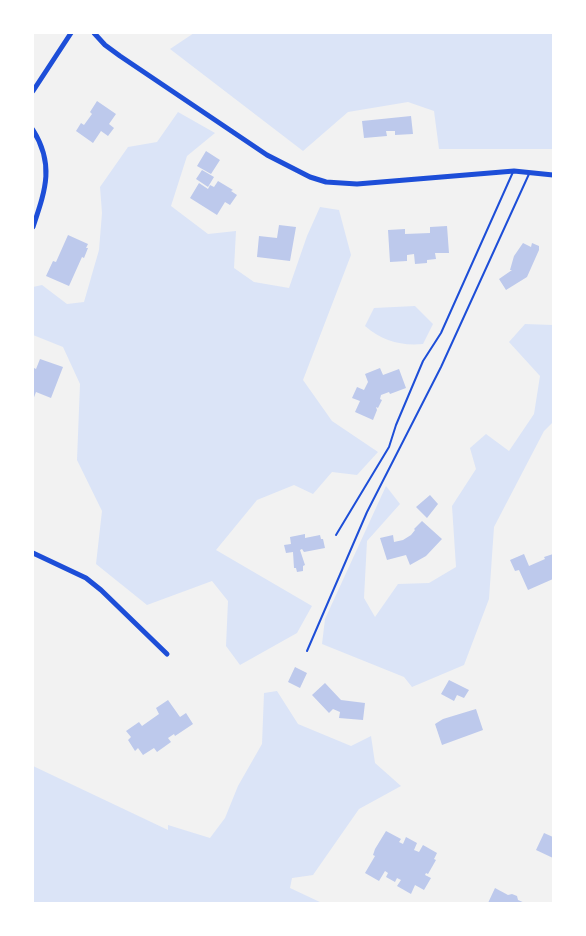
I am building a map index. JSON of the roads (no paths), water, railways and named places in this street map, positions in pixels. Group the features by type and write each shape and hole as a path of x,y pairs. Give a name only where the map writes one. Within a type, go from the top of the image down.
{"street":[{"path":"33,91 71,33"},
{"path":"94,33 120,56 267,155 310,177 326,182 357,184 514,171 553,175"},
{"path":"33,130 44,152 47,172 42,200 33,227"},
{"path":"33,553 86,578 167,654"}],"lane":[{"path":"336,535 389,447 423,361 441,333 514,171"},
{"path":"307,651 367,513 441,366 530,172"}]}
